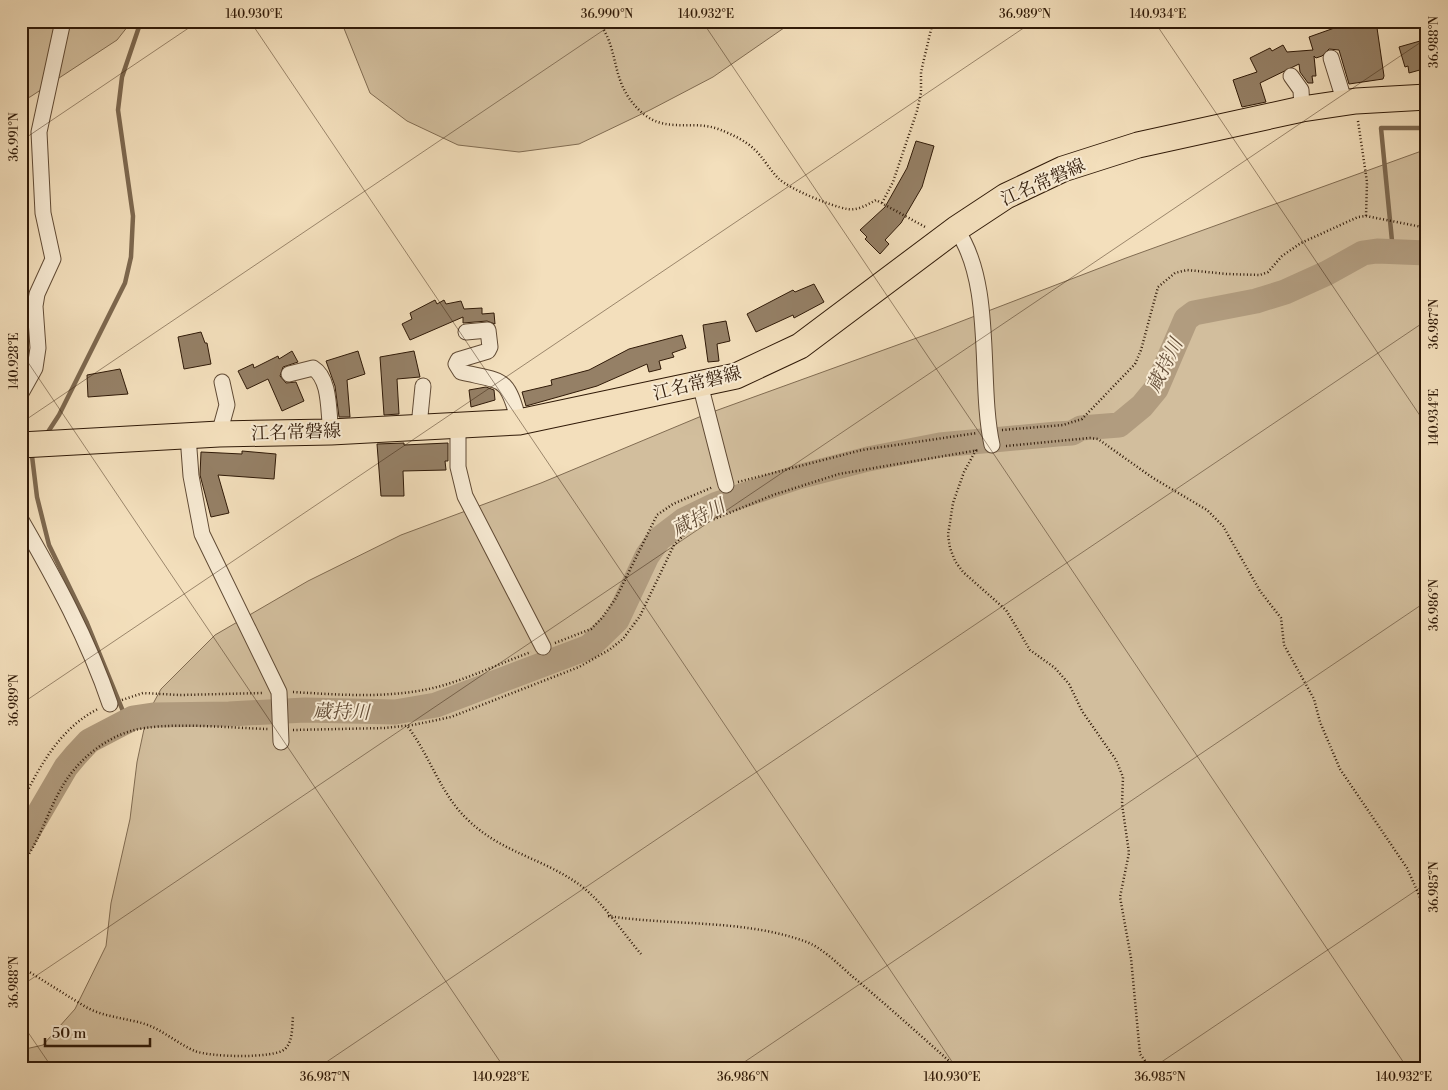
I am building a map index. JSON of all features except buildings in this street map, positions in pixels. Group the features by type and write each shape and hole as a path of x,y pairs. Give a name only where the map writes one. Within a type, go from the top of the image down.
{"main road":[{"name":"江名常磐線","path":"36,443 219,434 330,432 519,422 736,376 800,346 949,234 1006,196 1063,169 1138,145 1302,109 1350,102 1427,97"}],"street":[{"path":"21,393 34,368 38,348 35,306 37,294 53,258 43,213 39,132 63,21"},
{"path":"1331,58 1350,102"},
{"path":"1291,76 1301,90 1302,109"},
{"path":"949,234 968,248 980,304 987,372 990,438"},
{"path":"466,332 488,330 490,347 488,351 458,360 456,364 458,368 461,372 501,381 510,392 519,422"},
{"path":"289,374 313,368 318,371 325,384 330,432"},
{"path":"219,434 227,405 222,382"},
{"path":"700,384 726,485"},
{"path":"419,426 423,386"},
{"path":"458,426 458,467 465,496 543,647"},
{"path":"188,436 191,476 202,534 279,692 281,736"},
{"path":"21,520 40,550 84,637 100,674 110,704"}],"path":[{"path":"882,203 893,182 917,110 921,93 921,72 933,21"},
{"path":"600,24 609,38 619,83 628,97 645,115 671,126 698,125 722,130 754,149 779,180 795,190 847,209 858,209 876,200 929,229 949,234"},
{"path":"1350,102 1366,182 1366,216"},
{"path":"21,804 42,763 62,736 94,712 110,704 143,694 180,695 279,692 375,696 442,686 591,629 602,618 616,598 657,515 673,504 705,489 764,477 862,450 990,438 1063,425 1082,419 1135,364 1141,350 1158,287 1175,273 1187,270 1260,275 1268,272 1282,256 1301,242 1358,217 1366,216 1427,228"},
{"path":"990,438 976,450 964,472 953,503 948,535 950,548 955,561 963,572 1006,610 1030,650 1055,668 1069,684 1090,723 1109,748 1123,777 1122,804 1129,853 1120,897 1131,958 1140,1054 1151,1069"},
{"path":"990,438 1008,446 1090,438 1098,439 1153,478 1207,510 1223,526 1260,590 1281,618 1284,645 1314,699 1320,722 1340,769 1407,868 1427,913"},
{"path":"21,865 36,842 62,787 73,771 101,745 116,737 130,731 166,727 281,736 408,726 460,714 579,667 623,639 640,616 674,545 690,530 773,495 840,474 976,450"},
{"path":"408,726 450,797 467,820 514,853 555,870 579,884 641,954"},
{"path":"608,916 669,923 738,926 773,932 806,942 832,959 956,1067"},
{"path":"21,967 87,1008 147,1025 196,1052 207,1054 255,1056 277,1054 285,1049 290,1041 293,1016"}],"shaded area":[{"path":"21,21 132,21 117,40 30,97 21,100"},
{"path":"341,21 794,21 713,77 579,144 519,152 458,145 407,121 370,93"},
{"path":"1427,149 1427,1069 21,1069 21,1050 43,1045 75,1009 106,946 111,903 130,819 137,762 147,715 161,689 215,635 308,581 401,535 541,483 704,415 936,331 1126,258"}],"waterway":[{"path":"46,435 59,415 125,283 131,257 133,216 118,110 122,77 141,21"},
{"path":"1393,251 1381,128 1427,128"},
{"name":"蔵持川","path":"21,844 66,767 76,755 89,741 133,718 153,715 305,710 395,712 436,705 589,647 617,620 647,556 659,539 684,520 717,504 798,477 868,459 940,445 1072,433 1081,428 1119,425 1142,406 1156,389 1186,319 1194,313 1256,301 1285,292 1327,273 1363,253 1377,251 1427,253"},
{"path":"35,452 32,456 37,497 49,545 87,623 127,721"}]}
